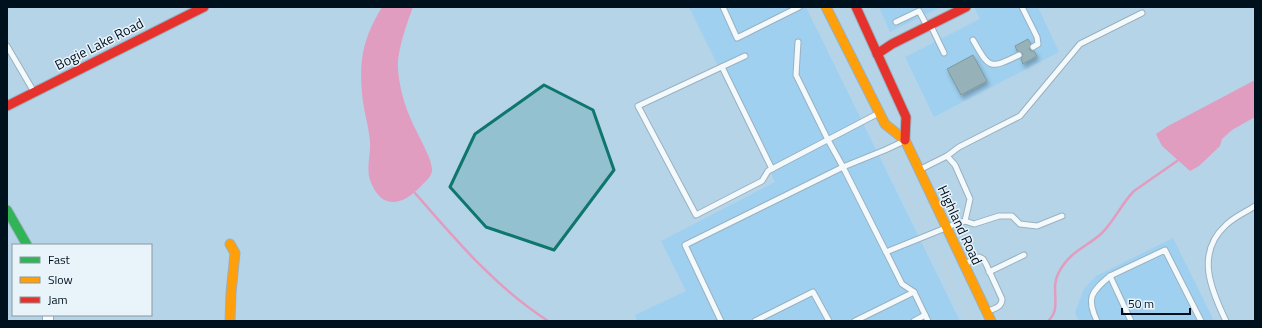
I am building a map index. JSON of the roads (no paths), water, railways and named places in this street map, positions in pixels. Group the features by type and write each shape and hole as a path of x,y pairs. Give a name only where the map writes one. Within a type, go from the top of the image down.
{"main road":[{"name":"Bogie Lake Road","path":"7,106 204,7"},
{"name":"Highland Road","path":"826,7 885,124 905,140 991,321"},
{"name":"Highland Road","path":"856,7 906,117 905,140"},
{"path":"853,61 867,62 892,44 966,7"},
{"path":"7,210 26,244"},
{"path":"230,244 235,253 230,321"}],"lane":[{"path":"723,7 737,38 788,9 799,7"},
{"path":"1022,7 1037,37 1038,44 1033,47"},
{"path":"896,22 919,10 944,53"},
{"path":"919,170 947,156 959,147 1020,116 1080,44 1142,14"},
{"path":"973,40 984,59 991,64 1000,65 1019,55"},
{"path":"798,42 796,75 902,284 914,292 928,321"},
{"path":"7,46 34,93"},
{"path":"745,56 638,106 696,215 762,181 768,171 879,113"},
{"path":"722,67 772,169"},
{"path":"721,321 685,245 843,167 905,140"},
{"path":"947,156 955,166 970,199 964,221"},
{"path":"1226,321 1217,302 1209,279 1208,260 1214,241 1226,225 1255,206"},
{"path":"886,252 964,221 974,224 999,216 1012,216 1020,224 1037,226 1062,216"},
{"path":"1097,321 1090,302 1093,293 1098,286 1110,276 1165,250 1201,321"},
{"path":"989,272 1024,255"},
{"path":"964,264 979,257 983,259 1002,299 1000,306 987,312"},
{"path":"1110,276 1131,321"},
{"path":"755,321 813,292 829,321"},
{"path":"855,321 914,292"},
{"path":"914,321 925,315"}],"waterway":[{"path":"1048,321 1055,310 1056,278 1064,265 1074,254 1102,233 1134,191 1177,161"},
{"path":"415,193 461,245 493,278 529,308 548,321"}]}
